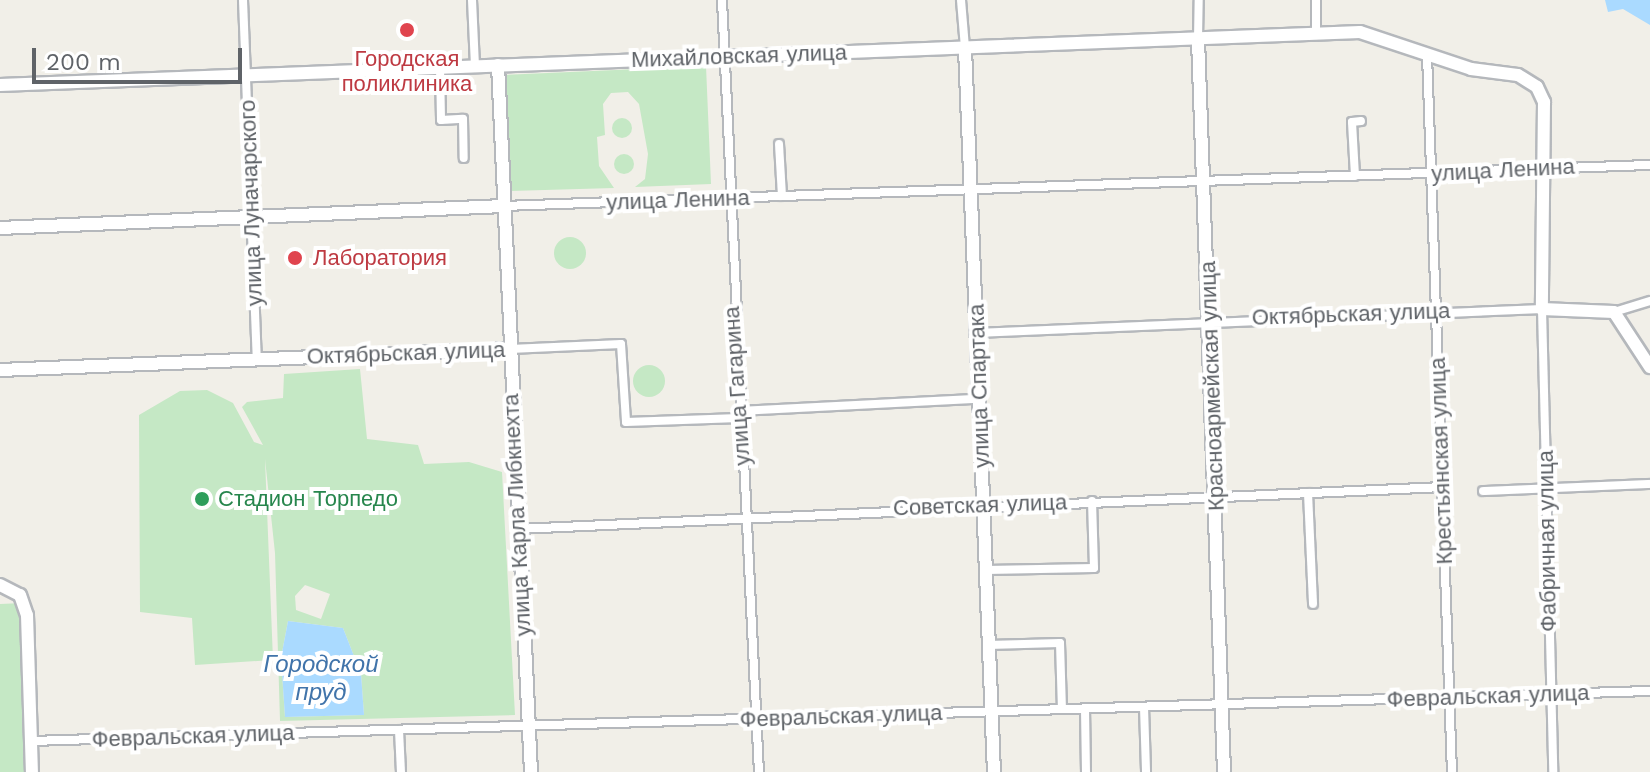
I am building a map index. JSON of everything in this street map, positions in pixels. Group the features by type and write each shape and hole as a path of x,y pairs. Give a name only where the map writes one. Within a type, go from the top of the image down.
{"street":[{"name":"улица Луначарского","path":"243,0 257,359"},
{"path":"472,0 475,66"},
{"name":"улица Гагарина","path":"722,0 726,198 747,516 759,772"},
{"name":"улица Спартака","path":"961,0 973,189 994,772"},
{"name":"Красноармейская улица","path":"1199,0 1224,772"},
{"path":"1316,0 1316,30"},
{"name":"Михайловская улица","path":"0,85 1198,39 1316,30 1360,32 1471,69 1518,75 1537,87 1544,168"},
{"name":"Крестьянская улица","path":"1427,54 1452,772"},
{"name":"улица Карла Либкнехта","path":"498,65 531,772"},
{"path":"440,67 441,120 463,119 464,158"},
{"path":"1355,176 1352,122 1361,121"},
{"path":"779,144 782,196"},
{"name":"улица Ленина","path":"0,228 503,206 1650,165"},
{"path":"1542,309 1544,168"},
{"path":"1650,301 1614,312 1650,367"},
{"name":"Октябрьская улица","path":"976,333 1434,309 1614,312"},
{"name":"Фабричная улица","path":"1542,309 1553,772"},
{"name":"Октябрьская улица","path":"0,370 621,344 626,422 979,399"},
{"path":"1483,491 1650,484"},
{"name":"Советская улица","path":"518,529 983,504 1216,498 1443,487"},
{"path":"1308,493 1313,604"},
{"path":"986,570 1094,568 1092,501"},
{"path":"0,585 20,595 27,615 32,772"},
{"path":"988,645 1060,643 1062,709"},
{"name":"Февральская улица","path":"31,741 1650,691"},
{"path":"1144,707 1146,772"},
{"path":"1085,709 1086,772"},
{"path":"399,730 401,772"}],"green space":[{"path":"706,66 711,184 635,187 645,179 648,154 639,104 628,92 611,93 603,104 605,135 597,137 599,166 614,188 510,191 505,75"},
{"path":"622,118 629,121 632,128 629,135 622,138 615,135 612,128 615,121"},
{"path":"624,154 631,157 634,164 631,171 624,174 617,171 614,164 617,157"},
{"path":"570,237 582,241 586,253 582,265 570,269 558,265 554,253 558,241"},
{"path":"649,365 660,370 665,381 660,392 649,397 638,392 633,381 638,370"},
{"path":"360,369 367,439 418,445 424,464 469,462 502,472 515,715 280,721 275,553 265,459 273,660 195,665 192,618 140,612 139,415 180,391 207,390 233,403 254,442 263,445 242,407 247,402 283,398 284,374","holes":["305,585 330,594 321,619 296,610 295,596","288,621 343,628 361,674 364,715 285,717 281,658"]},
{"path":"23,603 32,772 0,772 0,604"}],"water":[{"path":"1605,0 1650,0 1650,25 1623,9 1608,12"},
{"name":"Городской пруд","path":"288,621 343,628 361,674 364,715 285,717 281,658"}],"place":[{"name":"Городская поликлиника","path":"407,30"},
{"name":"Лаборатория","path":"295,258"},
{"name":"Стадион Торпедо","path":"202,499"}]}
